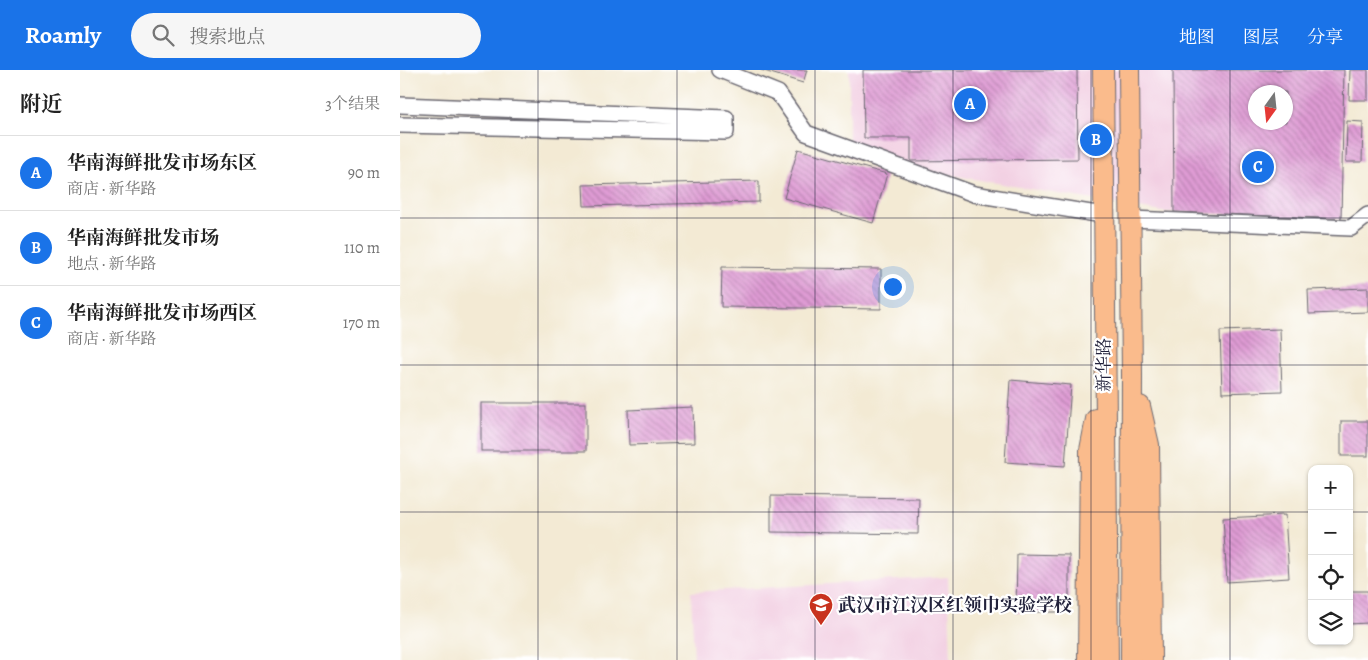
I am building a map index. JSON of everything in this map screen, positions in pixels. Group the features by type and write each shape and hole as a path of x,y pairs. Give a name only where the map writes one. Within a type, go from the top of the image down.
{"main road":[{"name":"新华路","path":"1103,70 1104,375 1108,660"},
{"name":"新华路","path":"1129,70 1132,374 1131,660"},
{"path":"1132,374 1149,445 1151,660"},
{"path":"1088,660 1090,450 1104,375"}],"street":[{"path":"720,70 778,93 806,133 974,194 1104,215"},
{"path":"400,105 726,118 726,132 400,125"},
{"path":"1131,219 1351,228 1368,215"}],"shaded area":[{"path":"849,70 1346,70 1341,219 1162,212 849,157"},
{"name":"武汉市江汉区红领巾实验学校","path":"948,577 951,660 694,660 691,592"}],"building":[{"path":"761,70 807,70 803,83"},
{"path":"863,70 1077,70 1078,159 911,161 911,138 864,138"},
{"path":"1173,70 1344,70 1341,219 1174,212"},
{"path":"1350,70 1368,70 1368,100 1349,100"},
{"path":"1347,121 1363,122 1362,162 1346,162"},
{"path":"798,149 887,174 873,223 784,198"},
{"path":"759,181 759,202 584,206 583,185"},
{"path":"722,267 881,269 881,309 721,307"},
{"path":"1368,288 1368,312 1309,314 1308,290"},
{"path":"1280,329 1282,391 1222,393 1220,331"},
{"path":"1010,380 1071,385 1065,466 1005,462"},
{"path":"481,403 586,403 586,451 481,451"},
{"path":"693,407 694,443 629,445 628,410"},
{"path":"1341,421 1368,421 1368,456 1341,456"},
{"path":"771,496 919,498 918,534 771,532"},
{"path":"1285,515 1289,578 1227,582 1223,518"},
{"path":"1017,554 1069,555 1069,612 1016,612"},
{"path":"1353,591 1368,591 1368,623 1353,624"}],"place":[{"name":"华南海鲜批发市场东区","path":"970,104"},
{"name":"华南海鲜批发市场","path":"1096,140"},
{"name":"华南海鲜批发市场西区","path":"1258,167"},
{"name":"武汉市江汉区红领巾实验学校","path":"821,626"}]}
